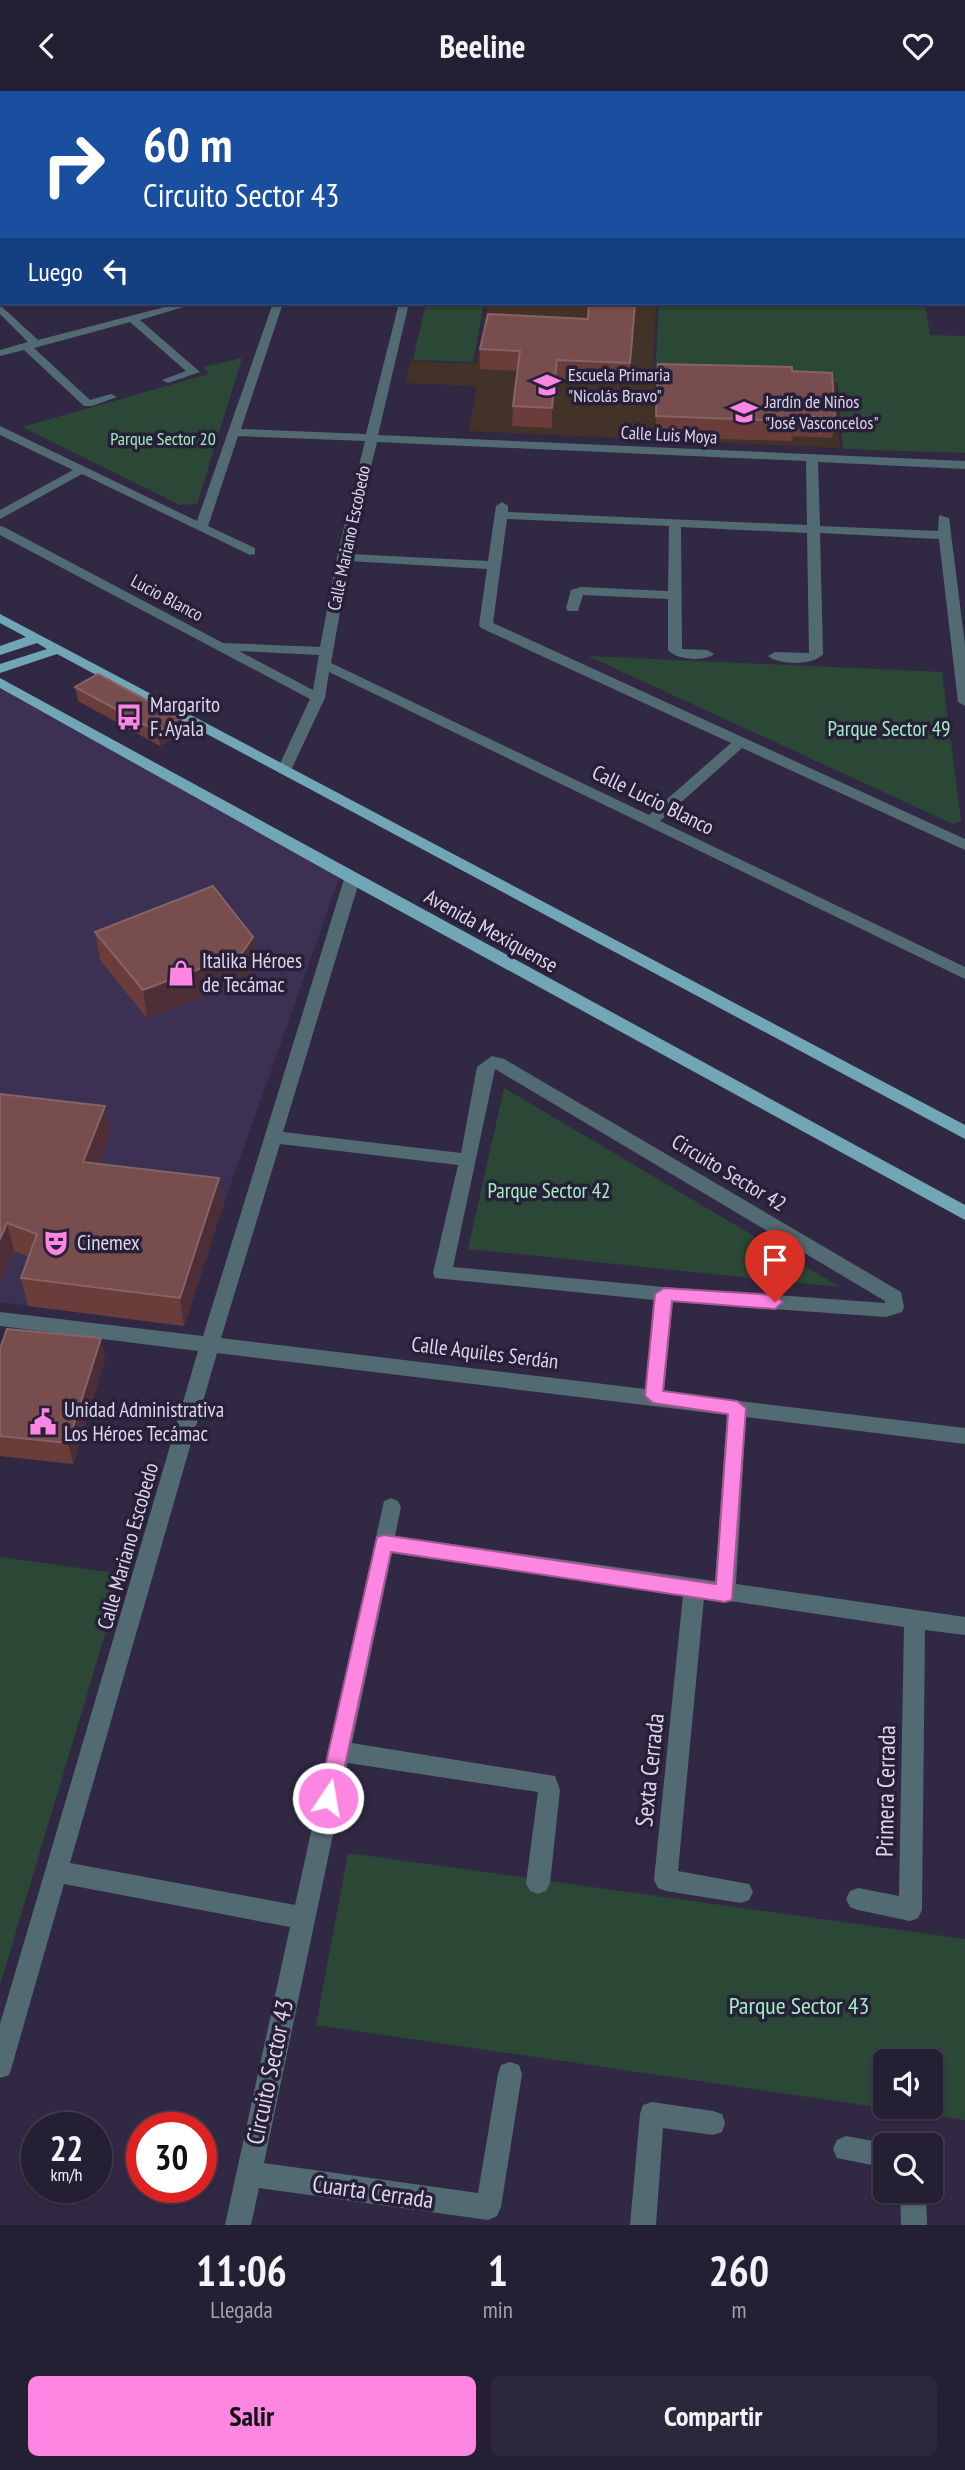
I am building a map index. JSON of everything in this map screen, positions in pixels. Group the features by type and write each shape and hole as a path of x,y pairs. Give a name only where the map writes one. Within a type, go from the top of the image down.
{"main road":[{"name":"Avenida Mexiquense","path":"0,618 965,1133"},
{"path":"0,651 35,639"},
{"path":"0,669 57,650"},
{"name":"Avenida Mexiquense","path":"0,682 352,879 965,1213"}],"street":[{"path":"0,353 185,305"},
{"path":"201,527 277,305"},
{"name":"Calle Mariano Escobedo","path":"284,770 318,698 343,557 404,305"},
{"path":"0,308 31,345 88,404 111,397"},
{"path":"133,319 194,372 168,380"},
{"path":"0,430 250,551"},
{"name":"Calle Luis Moya","path":"234,432 965,465"},
{"path":"775,656 812,658 816,654 811,529 813,459"},
{"path":"0,515 83,469"},
{"path":"945,535 676,523 502,510 486,625 965,845"},
{"path":"943,518 965,702"},
{"path":"676,523 676,652 707,655"},
{"name":"Lucio Blanco","path":"0,530 318,698"},
{"path":"343,557 493,565"},
{"path":"573,608 576,593 581,591 675,595"},
{"path":"219,646 324,657"},
{"name":"Calle Lucio Blanco","path":"324,657 650,822 965,974"},
{"path":"650,822 741,741"},
{"name":"Calle Mariano Escobedo","path":"0,2066 210,1343 352,879"},
{"name":"Circuito Sector 42","path":"492,1062 504,1065 894,1297 895,1307 886,1310 664,1294 442,1273 468,1160 485,1067 492,1062"},
{"path":"273,1137 468,1160"},
{"path":"653,1396 664,1294"},
{"name":"Calle Aquiles Serdán","path":"0,1319 653,1396 965,1436"},
{"path":"725,1594 737,1408"},
{"name":"Circuito Sector 43","path":"237,2225 391,1507"},
{"path":"384,1543 694,1590 965,1626"},
{"name":"Sexta Cerrada","path":"694,1590 666,1879 741,1892"},
{"name":"Primera Cerrada","path":"858,1899 910,1910 915,1620"},
{"path":"338,1751 547,1783 549,1790 538,1884"},
{"path":"57,1873 303,1918"},
{"name":"Cuarta Cerrada","path":"249,2173 488,2207 510,2074"},
{"path":"643,2225 652,2115 713,2123"},
{"path":"846,2149 873,2153"},
{"path":"913,2203 914,2225"}],"shaded area":[{"path":"488,305 656,305 653,376 836,384 840,448 469,431 477,386 405,383 411,361 476,364"},
{"path":"0,688 340,876 223,1206 184,1326 0,1302"}],"green space":[{"path":"426,305 484,305 473,362 413,360"},
{"path":"659,305 925,305 930,335 965,336 965,453 843,449 838,383 655,375"},
{"name":"Parque Sector 20","path":"242,358 197,504 180,505 22,427 209,374 203,367"},
{"name":"Parque Sector 49","path":"588,656 942,672 961,821 953,824"},
{"name":"Parque Sector 42","path":"504,1088 840,1287 468,1249"},
{"path":"0,1557 123,1574 0,1985"},
{"name":"Parque Sector 43","path":"348,1853 965,1939 965,2120 943,2117 943,2049 873,2049 873,2107 316,2025"}],"building":[{"path":"589,305 635,305 630,363 557,360 552,408 513,406 520,351 480,349 488,314 588,319"},
{"path":"658,364 792,367 792,371 832,373 835,418 794,416 794,421 656,416"},
{"path":"98,674 180,718 158,732 75,687"},
{"path":"213,886 253,937 242,953 143,990 95,932"},
{"path":"0,1094 105,1106 83,1162 219,1178 180,1298 21,1278 37,1234 7,1223 0,1239"},
{"name":"Unidad Administrativa Los Héroes Tecámac","path":"7,1329 101,1338 68,1443 0,1436 0,1349"}],"place":[{"name":"Escuela Primaria \"Nicolás Bravo\"","path":"547,385"},
{"name":"Jardín de Niños \"José Vasconcelos\"","path":"744,412"},
{"name":"Margarito F. Ayala","path":"129,717"},
{"name":"Italika Héroes de Tecámac","path":"181,973"},
{"name":"Cinemex","path":"56,1243"},
{"name":"Unidad Administrativa Los Héroes Tecámac","path":"43,1422"}],"route":[{"path":"328,1798 384,1543 725,1594 737,1408 653,1396 664,1294 775,1302"}]}
